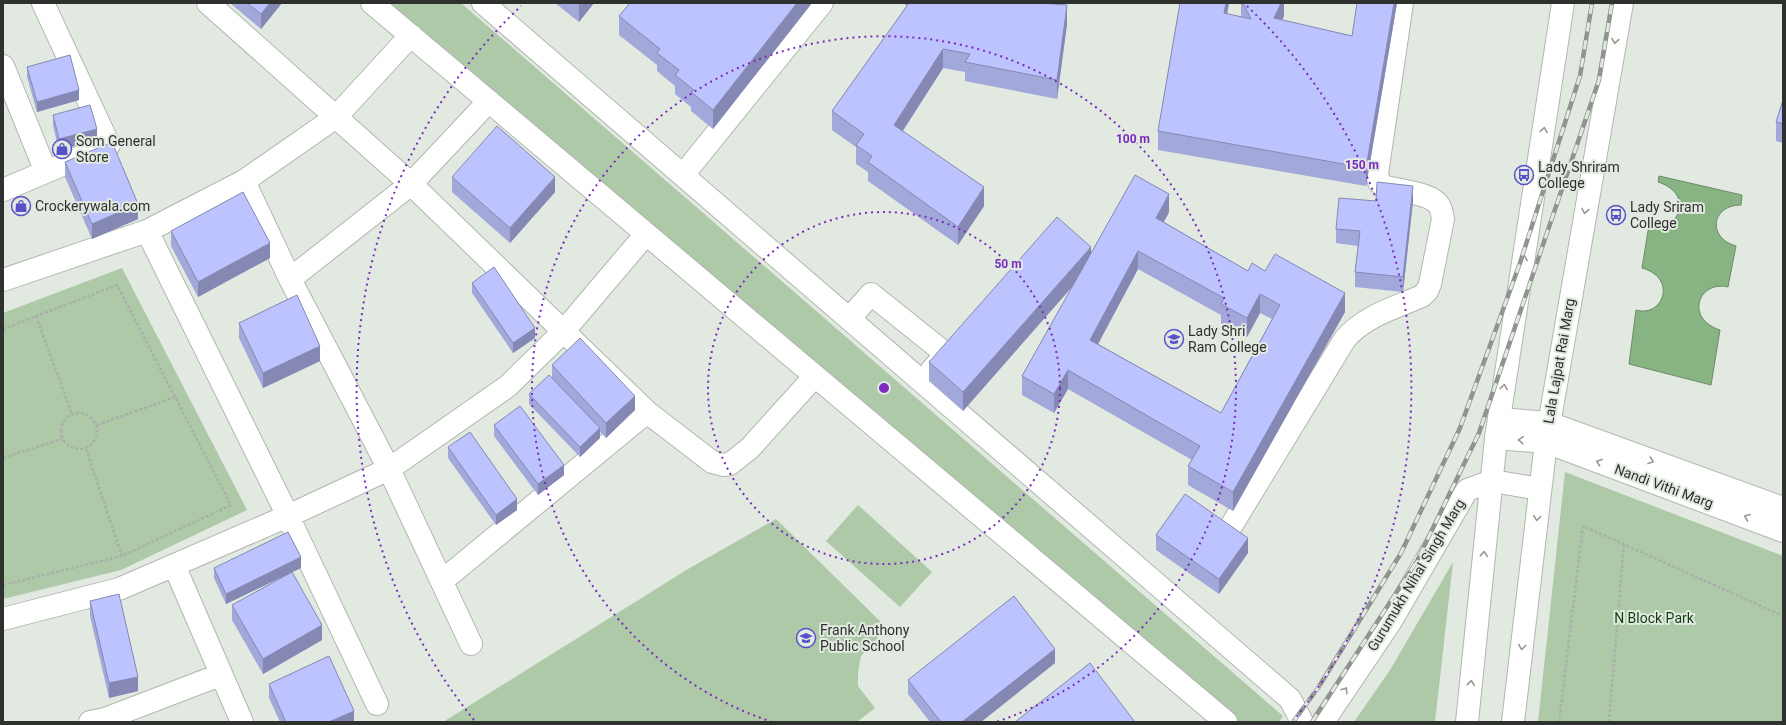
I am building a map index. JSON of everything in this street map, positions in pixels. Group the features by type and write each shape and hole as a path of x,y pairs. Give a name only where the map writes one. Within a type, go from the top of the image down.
{"street":[{"path":"3,190 109,145 43,3"},
{"path":"208,3 411,184 647,412 712,462 723,465 730,464 750,448 815,376"},
{"path":"372,3 1226,722"},
{"path":"483,3 1290,699 1302,722"},
{"path":"683,175 822,3"},
{"path":"1230,528 1345,339 1354,328 1363,322 1422,296 1427,291 1430,284 1443,219 1442,210 1437,202 1429,198 1385,187 1379,182 1377,174 1402,3"},
{"path":"1467,722 1498,429 1563,3"},
{"name":"Lala Lajpat Rai Marg","path":"1513,722 1547,433 1622,3"},
{"path":"3,280 147,231 244,181 336,117 410,35"},
{"path":"3,66 46,172"},
{"path":"290,279 411,184 489,101"},
{"path":"244,181 290,279 389,469 471,644"},
{"path":"147,231 288,516 377,704"},
{"path":"3,619 119,589 288,516 389,469 508,386 563,332 646,234"},
{"path":"849,319 871,294 946,354 922,382"},
{"path":"442,581 647,412"},
{"path":"1498,429 1547,433"},
{"name":"Nandi Vithi Marg","path":"1547,433 1783,508"},
{"name":"Nandi Vithi Marg","path":"1547,433 1783,531"},
{"name":"Gurumukh Nihal Singh Marg","path":"1323,722 1391,621 1467,490 1492,481 1540,488"},
{"path":"174,565 220,675 242,722"},
{"path":"90,722 105,719 220,675"}],"path":[{"path":"3,329 117,285 231,505 122,556 3,585"},
{"path":"36,316 72,414"},
{"path":"96,425 175,397"},
{"path":"72,414 86,414 92,418 96,425 96,438 86,449 72,449 62,439 60,431 63,423 72,414"},
{"path":"3,458 62,439"},
{"path":"86,449 122,556"},
{"path":"1559,722 1583,526 1783,616"},
{"path":"1609,722 1624,544"}],"green space":[{"path":"375,3 461,3 1283,716 1279,722 1237,722"},
{"path":"122,268 247,510 121,570 3,599 3,313"},
{"name":"N Block Park","path":"1565,472 1783,556 1783,722 1538,722"},
{"path":"858,505 932,572 900,607 826,541"},
{"path":"776,519 887,628 861,656 858,672 858,686 875,708 857,722 443,722 688,569"},
{"path":"1453,562 1435,722 1354,722 1390,670"}],"shaded area":[{"path":"1659,176 1742,195 1741,205 1731,206 1723,210 1716,222 1717,230 1720,236 1727,242 1736,246 1728,287 1718,286 1709,289 1703,294 1700,301 1699,309 1702,317 1709,324 1720,330 1711,385 1629,364 1636,310 1645,311 1653,308 1659,303 1663,296 1663,288 1660,280 1653,273 1642,268 1649,225 1661,225 1670,222 1676,217 1679,210 1679,202 1676,194 1669,187 1658,182"}],"building":[{"path":"247,3 270,3 261,14"},
{"path":"630,3 797,3 713,110 691,92 694,90 675,75 679,70 657,53 660,49 619,16"},
{"path":"909,3 1040,3 1067,5 1057,80 965,62 970,54 943,49 894,125 984,187 958,227 868,162 872,156 856,145 864,134 832,111"},
{"path":"1180,3 1226,3 1224,13 1251,19 1243,3 1281,3 1274,18 1352,36 1357,3 1394,3 1366,168 1158,131"},
{"path":"70,55 79,90 37,102 27,67"},
{"path":"1783,100 1783,124 1776,122"},
{"path":"90,105 97,129 59,139 53,115"},
{"path":"497,126 555,177 510,228 452,177"},
{"path":"112,142 138,204 92,224 65,162"},
{"path":"1135,175 1169,194 1156,218 1248,271 1252,263 1265,271 1275,254 1345,293 1233,492 1188,466 1200,446 1068,370 1054,394 1022,376","holes":["1138,251 1224,298 1221,304 1247,318 1260,294 1280,305 1221,413 1090,340"]},
{"path":"1377,182 1413,186 1403,277 1355,272 1360,231 1336,229 1339,198 1376,201"},
{"path":"243,192 270,243 198,282 171,231"},
{"path":"1057,217 1091,247 963,392 929,362"},
{"path":"494,267 535,328 513,343 472,283"},
{"path":"297,295 320,346 263,373 239,323"},
{"path":"580,338 635,396 606,423 552,365"},
{"path":"549,375 600,428 580,447 529,394"},
{"path":"520,406 564,465 538,484 494,425"},
{"path":"470,432 517,499 496,515 448,447"},
{"path":"1185,494 1248,538 1219,579 1156,535"},
{"path":"288,532 301,557 226,594 214,568"},
{"path":"292,572 322,625 263,659 232,605"},
{"path":"119,594 138,677 109,683 90,601"},
{"path":"1014,596 1055,649 962,722 941,722 908,680"},
{"path":"329,656 354,711 329,722 286,722 269,684"},
{"path":"1090,663 1135,722 1015,722"}],"railway":[{"path":"1293,722 1318,688 1401,553 1460,428 1520,263 1580,76 1592,3"},
{"path":"1312,722 1417,561 1479,433 1599,80 1612,3"}],"place":[{"name":"Som General Store","path":"62,149"},
{"name":"Lady Shriram College","path":"1524,175"},
{"name":"Crockerywala.com","path":"21,206"},
{"name":"Lady Sriram College","path":"1616,215"},
{"name":"Lady Shri Ram College","path":"1174,339"},
{"name":"Frank Anthony Public School","path":"806,638"}]}
